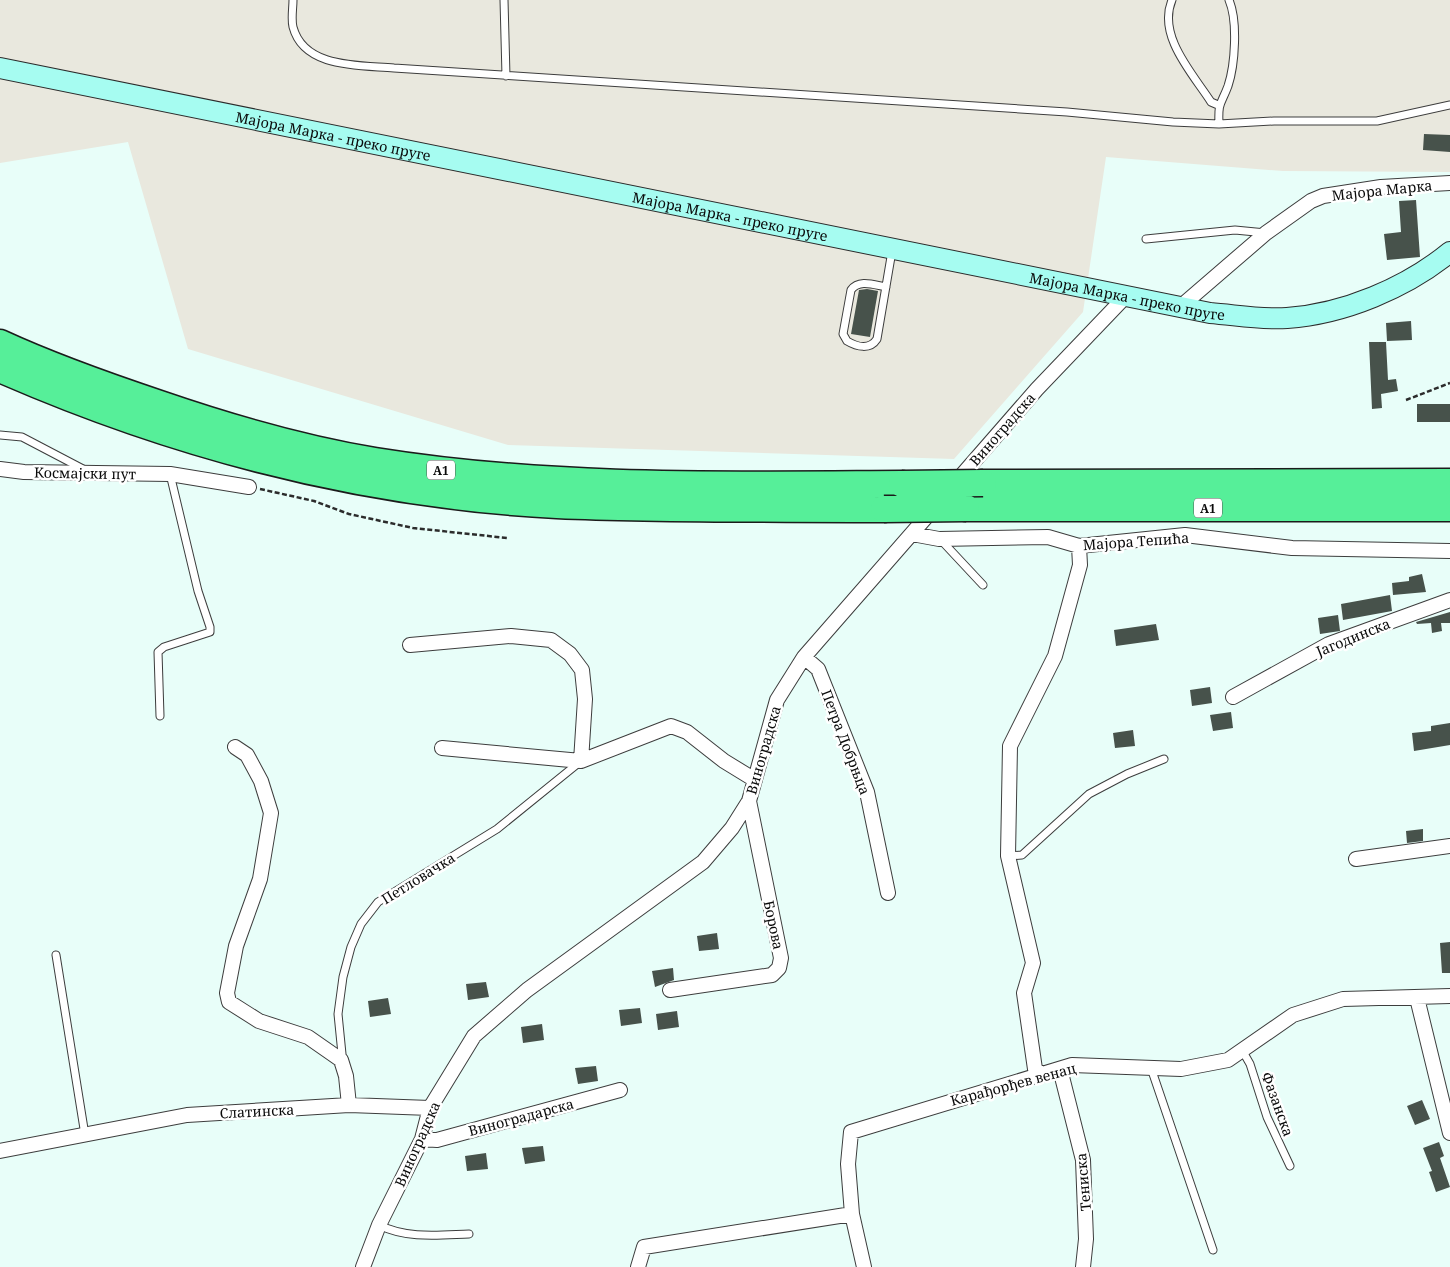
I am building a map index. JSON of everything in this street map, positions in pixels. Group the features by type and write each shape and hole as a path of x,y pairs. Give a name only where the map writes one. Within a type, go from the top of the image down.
{"highway":[{"name":"A1","path":"0,343 99,383 193,415 307,446 382,462 494,475 598,482 751,485 1450,482"},
{"name":"A1","path":"0,369 79,402 173,435 293,468 391,486 557,505 691,509 1450,508"}],"street":[{"name":"Мајора Марка - преко пруге","path":"0,68 1179,308 1256,317 1287,318 1314,314 1344,307 1377,294 1408,279 1450,252"},
{"name":"Мајора Марка","path":"1179,308 1266,233 1311,202 1323,196 1381,187 1450,183"},
{"name":"Виноградска","path":"363,1267 379,1225 422,1139 430,1108 474,1036 527,990 703,862 732,828 749,801 777,700 804,657 1037,389 1125,297"},
{"name":"Космајски пут","path":"0,469 24,472 170,474 249,487"},
{"name":"Мајора Тепића","path":"912,534 940,539 1048,537 1079,546 1185,535 1292,548 1450,551"},
{"path":"1042,1075 1035,1068 1024,992 1033,962 1008,856 1010,746 1055,656 1080,565 1079,546"},
{"name":"Јагодинска","path":"1233,697 1328,644 1450,600"},
{"path":"410,645 512,636 551,640 570,654 582,670 585,699 581,761"},
{"name":"Петра Добрњца","path":"804,657 818,669 867,792 888,893"},
{"name":"Петловачка","path":"442,748 581,761 671,726 687,732 724,761 755,780"},
{"path":"235,747 247,754 261,781 271,814 260,879 236,946 227,993 229,1002 259,1021 308,1037 341,1060"},
{"name":"Борова","path":"670,990 772,975 779,968 781,958 749,801"},
{"path":"1356,859 1450,846"},
{"name":"Карађорђев венац","path":"864,1267 852,1214 848,1164 850,1132 1072,1066 1182,1069 1228,1060 1294,1015 1343,999 1450,996"},
{"path":"1417,998 1450,1133"},
{"name":"Петловачка","path":"341,1060 346,1076 349,1105"},
{"name":"Тениска","path":"1060,1069 1083,1160 1086,1239 1083,1267"},
{"name":"Виноградарска","path":"422,1139 437,1140 620,1090"},
{"name":"Слатинска","path":"0,1152 187,1114 349,1105 430,1108"},
{"path":"638,1267 644,1247 852,1214"}],"lane":[{"path":"293,0 293,28 304,46 320,59 394,68 1219,124 1274,121 1377,121 1450,105"},
{"path":"504,0 506,76"},
{"path":"1172,0 1168,10 1168,25 1177,50 1211,102 1218,105"},
{"path":"1219,124 1218,105 1228,85 1236,34 1233,8 1229,0"},
{"path":"1146,239 1236,230 1266,233"},
{"path":"886,287 862,283 854,286 851,290 843,334 847,341 862,346 875,343 886,287 893,250"},
{"path":"0,435 22,437 90,473"},
{"path":"160,716 158,652 164,647 210,632 198,592 170,474"},
{"path":"940,539 982,586"},
{"path":"1008,856 1022,854 1089,794 1127,774 1164,759"},
{"name":"Петловачка","path":"341,1060 338,1014 343,977 351,947 361,924 378,902 497,829 581,761"},
{"path":"56,956 85,1136"},
{"name":"Фазанска","path":"1242,1050 1250,1064 1267,1117 1290,1166"},
{"path":"1152,1068 1214,1250"},
{"path":"379,1225 390,1231 422,1236 469,1234"}],"path":[{"path":"1406,400 1450,383"},
{"path":"249,487 314,501 349,514 413,528 507,538"}],"shaded area":[{"path":"0,0 1450,0 1450,172 1283,171 1106,157 1083,312 954,459 508,445 188,349 128,142 0,163"}],"building":[{"path":"1424,134 1450,135 1450,152 1423,150"},
{"path":"1416,200 1420,257 1387,260 1384,234 1401,232 1399,201"},
{"path":"859,290 878,291 870,337 851,334"},
{"path":"1411,321 1412,340 1387,341 1386,323"},
{"path":"1369,342 1386,342 1388,380 1396,379 1398,391 1381,394 1382,408 1372,409"},
{"path":"1417,404 1450,404 1450,422 1417,422"},
{"path":"1422,574 1426,592 1393,595 1392,583 1409,581 1409,577"},
{"path":"1390,595 1392,611 1343,620 1341,604"},
{"path":"1450,612 1450,623 1441,623 1442,631 1432,633 1431,623 1417,624 1416,622"},
{"path":"1338,615 1340,631 1320,634 1318,618"},
{"path":"1156,624 1159,640 1116,646 1114,630"},
{"path":"1210,687 1212,703 1192,706 1190,690"},
{"path":"1231,712 1233,728 1213,731 1210,715"},
{"path":"1450,723 1450,745 1414,751 1412,733 1431,731 1431,726"},
{"path":"1133,730 1135,746 1115,748 1113,733"},
{"path":"1423,829 1423,841 1407,843 1406,831"},
{"path":"717,933 719,949 699,951 697,936"},
{"path":"1450,942 1450,973 1442,973 1440,943"},
{"path":"673,968 674,980 655,987 652,971"},
{"path":"486,982 489,997 468,1000 466,984"},
{"path":"388,998 391,1014 370,1017 368,1001"},
{"path":"640,1008 642,1023 621,1026 619,1010"},
{"path":"677,1011 679,1027 658,1030 656,1014"},
{"path":"542,1024 544,1040 523,1043 521,1027"},
{"path":"596,1066 598,1081 578,1084 575,1068"},
{"path":"1422,1100 1430,1119 1415,1125 1407,1106"},
{"path":"1439,1142 1444,1156 1440,1158 1450,1187 1436,1192 1429,1172 1432,1171 1423,1148"},
{"path":"543,1146 545,1161 525,1164 522,1148"},
{"path":"486,1153 488,1169 467,1171 465,1156"}]}
